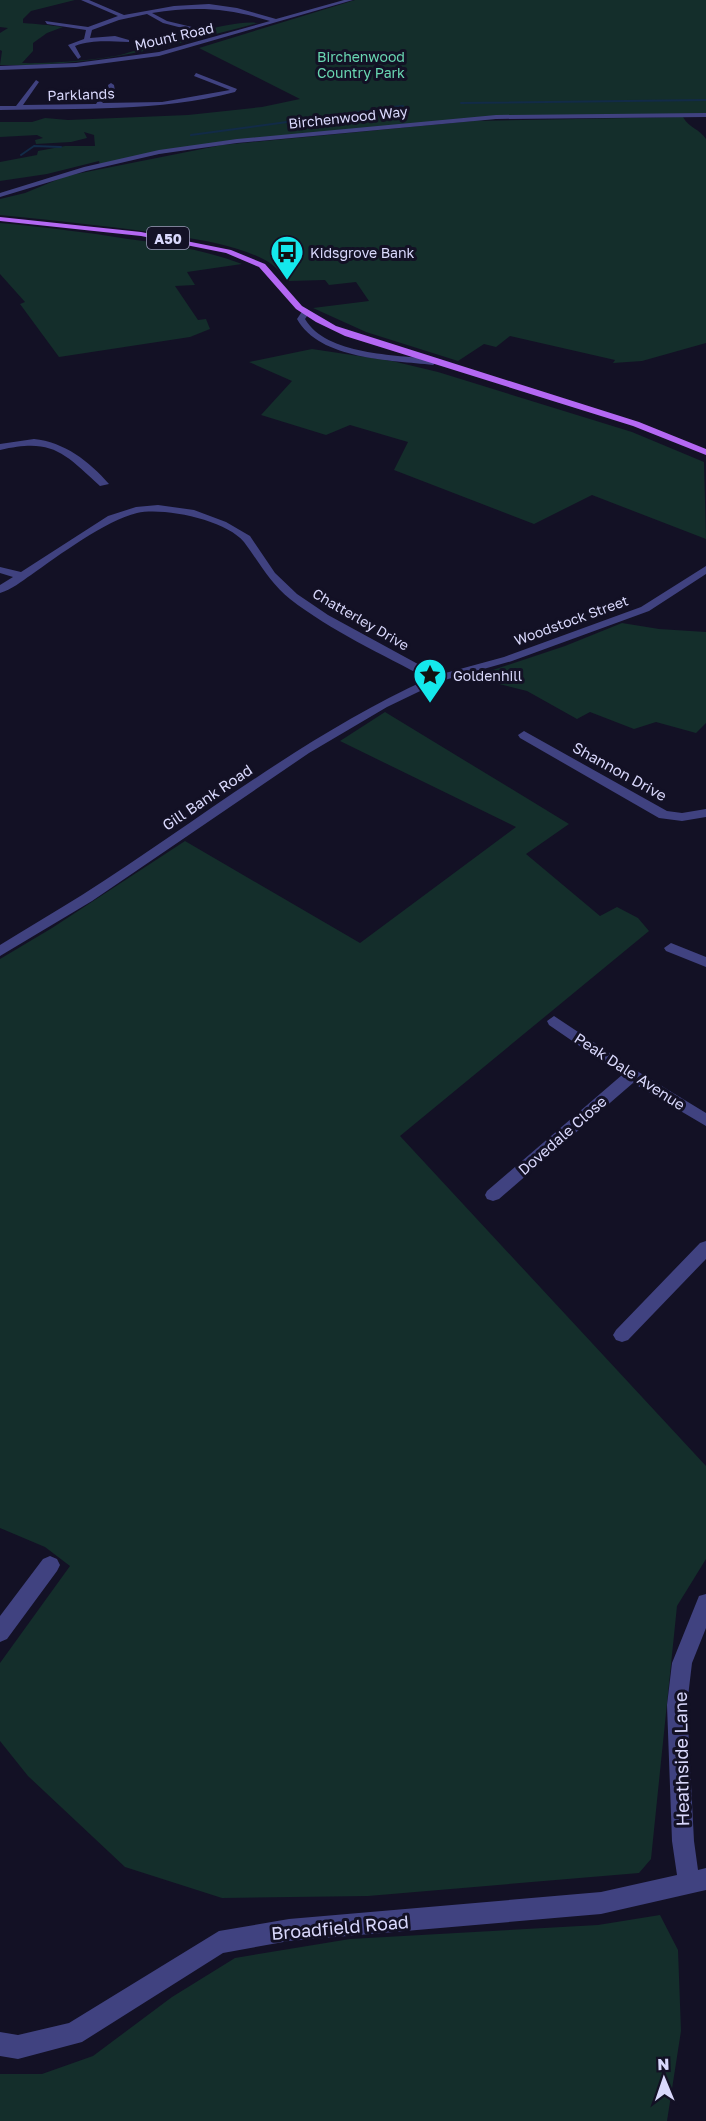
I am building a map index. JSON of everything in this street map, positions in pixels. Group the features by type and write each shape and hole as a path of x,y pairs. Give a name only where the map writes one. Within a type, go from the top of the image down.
{"main road":[{"name":"A50","path":"2,219 160,237 224,250 266,268 276,277 294,303 306,312 354,336 636,424 706,452"}],"street":[{"path":"82,0 125,17"},
{"name":"Mount Road","path":"0,68 76,65 129,59 177,50 350,0"},
{"path":"47,22 89,29 100,22 194,3 225,7 277,21"},
{"path":"149,13 165,22 189,28"},
{"path":"87,40 89,29"},
{"path":"78,57 71,45 87,40 128,40"},
{"name":"Parklands","path":"0,108 162,104 205,98 234,89 196,75"},
{"path":"18,108 35,83 45,85"},
{"path":"98,105 104,96 112,91 111,85"},
{"name":"Birchenwood Way","path":"0,195 84,169 159,152 237,141 496,117 706,115"},
{"path":"306,312 301,319 306,328 315,336 340,347 358,352 433,362"},
{"path":"0,447 20,442 53,444 64,448 104,483"},
{"name":"Chatterley Drive","path":"0,590 112,518 136,510 158,508 190,512 222,524 246,538 272,575 293,596 324,617 437,680"},
{"name":"Woodstock Street","path":"437,680 508,659 645,609 696,578 706,569"},
{"path":"0,570 23,576"},
{"path":"696,578 706,587"},
{"name":"Gill Bank Road","path":"0,951 87,898 305,750 383,704 437,680"},
{"name":"Shannon Drive","path":"524,735 664,815 682,817 706,813"},
{"path":"671,948 704,959"},
{"name":"Peak Dale Avenue","path":"554,1021 632,1075 706,1120"},
{"name":"Dovedale Close","path":"493,1195 632,1075"},
{"path":"622,1335 706,1248"},
{"path":"0,1632 50,1565"},
{"name":"Heathside Lane","path":"698,1881 683,1841 677,1706 682,1663 706,1603"},
{"name":"Broadfield Road","path":"0,2044 18,2047 74,2034 219,1942 289,1930 601,1903 698,1881"}],"green space":[{"path":"0,0 75,0 31,11 23,19 23,23 63,27 47,33 33,43 33,51 22,63 73,61 114,56 210,29 258,23 130,54 68,63 0,65 2,51 0,50 0,33 8,28 0,27"},
{"name":"Birchenwood Country Park","path":"355,0 706,0 706,115 532,116 223,142 100,165 99,161 47,174 0,181 0,162 37,155 38,151 65,146 95,146 94,135 84,132 87,138 71,142 36,144 35,140 43,138 37,135 0,137 0,122 32,122 45,118 68,120 188,115 262,107 300,99 199,48"},
{"path":"683,117 706,139 706,343 642,361 613,363 615,360 510,336 496,347 484,344 458,361 366,332 313,308 369,301 356,282 329,285 325,280 289,281 272,264 255,255 200,240 111,227 0,215 0,199 25,193 66,176 222,145 473,121"},
{"path":"0,223 171,245 242,264 187,272 195,285 175,286 198,320 206,319 210,329 190,337 59,357 20,304 25,302 0,274"},
{"path":"312,349 392,361 438,372 632,432 704,462 706,539 592,495 534,524 394,470 408,442 350,425 326,435 261,415 292,381 249,362"},
{"path":"622,623 659,629 706,632 706,723 696,733 656,722 634,729 590,712 577,719 527,691 472,677 565,646"},
{"path":"385,712 569,824 526,854 600,916 617,907 638,918 649,931 400,1136 706,1466 706,1559 677,1606 651,1859 639,1873 368,1896 222,1898 125,1867 28,1776 0,1741 0,1663 70,1566 45,1547 0,1528 0,959 52,928 185,841 360,943 516,827 340,741"},
{"path":"660,1915 678,1950 681,2031 667,2121 0,2121 0,2074 42,2074 93,2056 172,1997 235,1958 350,1939 598,1925"}],"waterway":[{"path":"461,103 706,100"},
{"path":"393,107 403,106"},
{"path":"191,135 383,109"},
{"path":"21,155 34,146 61,147"}],"place":[{"name":"Kidsgrove Bank","path":"287,281"},
{"name":"Goldenhill","path":"430,704"}]}
